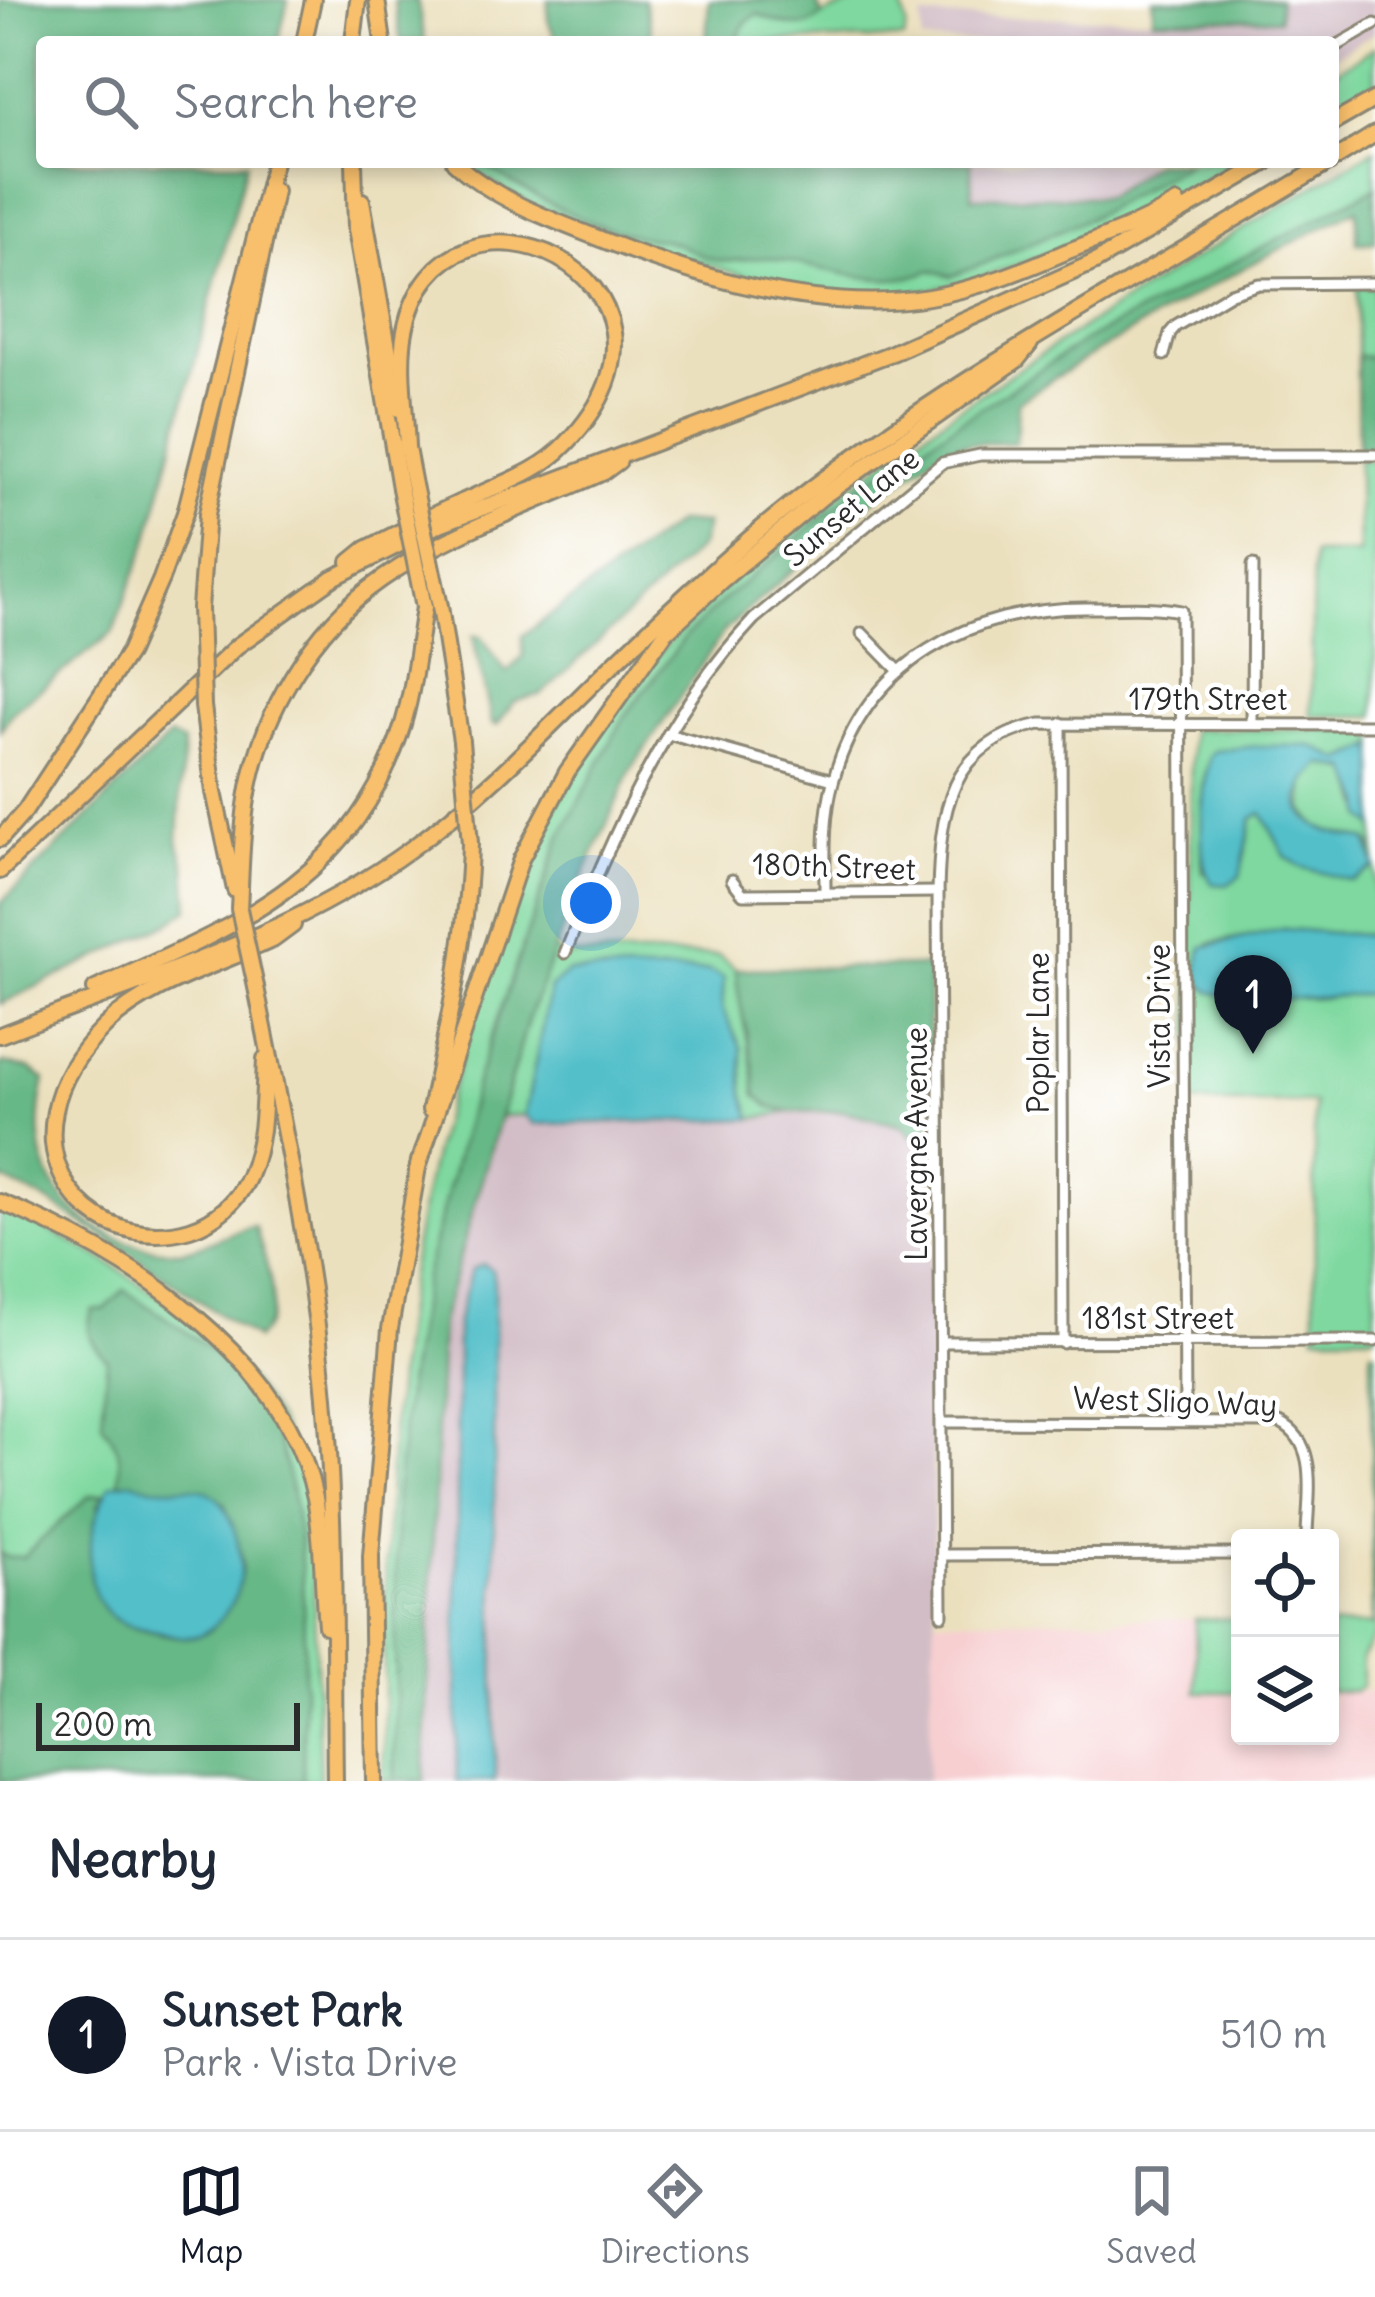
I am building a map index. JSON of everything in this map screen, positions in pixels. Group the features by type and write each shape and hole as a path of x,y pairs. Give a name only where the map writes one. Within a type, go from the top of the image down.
{"highway":[{"path":"305,36 313,0"},
{"path":"354,36 358,0"},
{"path":"377,0 382,36"},
{"path":"1339,120 1375,99"},
{"path":"1339,156 1375,134"},
{"path":"0,839 26,811 118,669 161,579 185,513 275,168"},
{"path":"276,168 207,514 200,608 203,706 214,792 236,865 239,909 306,1246 322,1362 334,1573 335,1781"},
{"path":"355,168 356,229 461,741 470,843 469,897 451,1013 417,1170 390,1329 371,1556 374,1781"},
{"path":"356,168 407,449"},
{"path":"463,168 512,201 663,261 766,288 878,301 934,296 1030,266 1161,213 1245,168"},
{"path":"333,578 440,524 892,353 1075,271 1256,168"},
{"path":"266,1036 258,1147 242,1189 230,1204 198,1226 159,1235 111,1226 82,1207 58,1166 53,1127 59,1097 84,1049 108,1023 138,1001 274,939 410,849 500,776 632,646 779,513 924,407 1319,168"},
{"path":"0,871 237,646 366,549 538,467 585,423 604,386 613,349 606,311 583,274 540,248 505,242 473,249 433,276 412,308 406,328 407,486"},
{"path":"417,1170 521,859 567,772 665,633 788,524 1017,360 1037,335"},
{"path":"236,865 247,797 270,719 298,668 341,615 402,566 604,472 638,448"},
{"path":"44,1018 75,998 258,912 312,872 374,792 394,748 432,606"},
{"path":"0,1034 210,956 322,904"},
{"path":"0,1202 88,1244 154,1287 212,1332 274,1398 297,1442 315,1498 334,1733"}],"street":[{"path":"1339,45 1375,24"},
{"path":"1164,355 1176,326 1231,293 1258,284 1375,284"},
{"name":"Sunset Lane","path":"565,953 624,809 668,734 733,641 936,467 951,459 980,455 1375,454"},
{"path":"1252,724 1253,566"},
{"name":"Vista Drive","path":"899,671 945,639 1006,615 1053,608 1181,611 1184,1421"},
{"path":"825,893 825,832 833,780 865,714 899,671 862,633"},
{"name":"Poplar Lane","path":"1061,723 1063,1342"},
{"name":"179th Street","path":"1041,724 1375,725"},
{"name":"Lavergne Avenue","path":"942,1615 941,824 962,773 998,740 1041,724"},
{"path":"668,734 833,780"},
{"name":"180th Street","path":"732,880 743,894 938,892"},
{"name":"181st Street","path":"942,1342 1375,1341"},
{"name":"West Sligo Way","path":"942,1422 1273,1422 1294,1432 1307,1454 1307,1529"},
{"path":"942,1555 1231,1554"}],"shaded area":[{"path":"1279,0 1375,0 1375,32 1339,53 1339,36 922,36 922,17 1279,19"},
{"path":"971,168 1147,168 1106,197 972,197"},
{"path":"843,1111 902,1125 929,1153 935,1619 927,1781 424,1781 441,1322 500,1116 525,1115 535,1124 752,1119 790,1112"},
{"path":"935,1619 1195,1619 1196,1691 1231,1692 1231,1745 1339,1745 1339,1692 1375,1691 1375,1781 927,1781"}],"green space":[{"path":"0,0 288,0 279,36 36,36 36,168 245,168 148,541 112,633 13,711 0,731"},
{"path":"394,0 417,0 424,36 400,36"},
{"path":"548,0 644,0 651,30 649,36 554,36 548,21"},
{"path":"709,0 815,0 822,16 798,26 757,14 738,36 706,36"},
{"path":"861,0 901,0 907,26 905,36 738,36 757,14 798,26"},
{"path":"1153,0 1279,0 1279,19 1153,19"},
{"path":"1375,47 1375,82 1339,103 1339,69"},
{"path":"1375,149 1375,188 1083,342 860,486 730,594 686,636 561,835 478,1076 425,1277 396,1493 394,1781 384,1781 389,1480 413,1256 439,1132 510,903 528,856 570,777 657,656 709,602 795,528 1005,378"},
{"path":"474,168 489,169 581,217 677,244 715,260 768,257 892,279 930,270 952,276 1091,217 1179,168 1225,168 1117,225 1026,262 938,288 865,295 796,287 727,271 565,217"},
{"path":"489,168 971,168 972,197 1106,197 1147,168 1179,168 1091,217 983,264 952,276 930,270 893,279 769,258 710,258 672,242 615,230 535,196"},
{"path":"1375,188 1375,243 1357,243 1357,209 1314,231 1142,325 1018,402 1016,443 961,444 935,455 865,507 725,630 631,770 582,879 528,1019 441,1322 424,1781 394,1781 396,1493 425,1277 478,1076 561,835 624,717 686,636 860,486 1083,342"},
{"path":"1357,286 1375,287 1375,358 1357,356"},
{"path":"1357,356 1375,358 1375,450 1358,450"},
{"path":"1358,460 1375,460 1375,716 1311,716 1313,554 1359,554"},
{"path":"678,522 706,524 700,547 542,694 514,702 497,725 492,724 473,636 481,636 507,673 523,656 522,636"},
{"path":"1191,729 1375,730 1375,746 1342,760 1312,746 1215,751 1205,775 1202,820 1203,873 1240,876 1252,819 1262,813 1285,856 1301,867 1352,881 1375,867 1375,936 1283,929 1210,943 1198,965 1203,984 1310,999 1375,993 1375,1335 1315,1335 1314,1103 1190,1103"},
{"path":"170,736 183,743 178,842 186,868 189,909 0,1004 0,904"},
{"path":"1321,764 1351,771 1363,809 1375,827 1375,860 1370,857 1373,848 1368,840 1319,829 1304,810 1304,784"},
{"path":"554,950 570,955 719,955 736,969 756,1095 770,1107 790,1112 752,1119 744,1093 741,1047 726,1021 709,971 568,972 550,988 525,1115 500,1116"},
{"path":"929,966 929,1153 902,1125 843,1111 790,1112 770,1107 756,1095 736,969"},
{"path":"0,1065 30,1069 45,1080 39,1124 45,1164 63,1198 96,1227 134,1245 176,1251 255,1226 272,1301 271,1315 255,1339 47,1201 0,1178"},
{"path":"0,1208 95,1255 189,1320 231,1359 266,1402 292,1448 311,1525 320,1781 0,1781"},
{"path":"124,1290 201,1342 236,1373 263,1409 280,1448 292,1492 303,1590 303,1781 0,1781 0,1552 6,1557 23,1557 89,1496 105,1494 98,1505 131,1627 182,1637 210,1630 242,1569 224,1503 197,1493 119,1482 118,1451 102,1424 107,1359 93,1343 89,1325 92,1310 106,1309"},
{"path":"1371,1351 1375,1351 1375,1636 1362,1658 1362,1686 1339,1692 1339,1626 1372,1625"},
{"path":"1195,1619 1231,1619 1231,1692 1196,1692"}],"water":[{"path":"1312,746 1342,760 1375,746 1375,827 1364,817 1363,801 1349,769 1321,764 1305,784 1300,801 1303,812 1320,827 1367,840 1375,867 1352,881 1301,867 1285,856 1262,813 1252,819 1240,876 1227,885 1213,884 1202,842 1210,756 1215,751"},
{"path":"1283,929 1375,936 1375,993 1242,998 1210,991 1201,982 1203,947"},
{"path":"709,971 724,978 722,1009 741,1047 744,1093 752,1119 534,1124 525,1115 550,988 568,972"},
{"path":"483,1264 492,1270 494,1282 495,1781 457,1781 457,1321 471,1270"},
{"path":"132,1481 206,1491 228,1515 238,1542 239,1586 227,1611 203,1634 180,1637 128,1625 112,1617 94,1589 90,1552 97,1515 111,1485"}],"place":[{"name":"Sunset Park","path":"1253,1054"}]}
